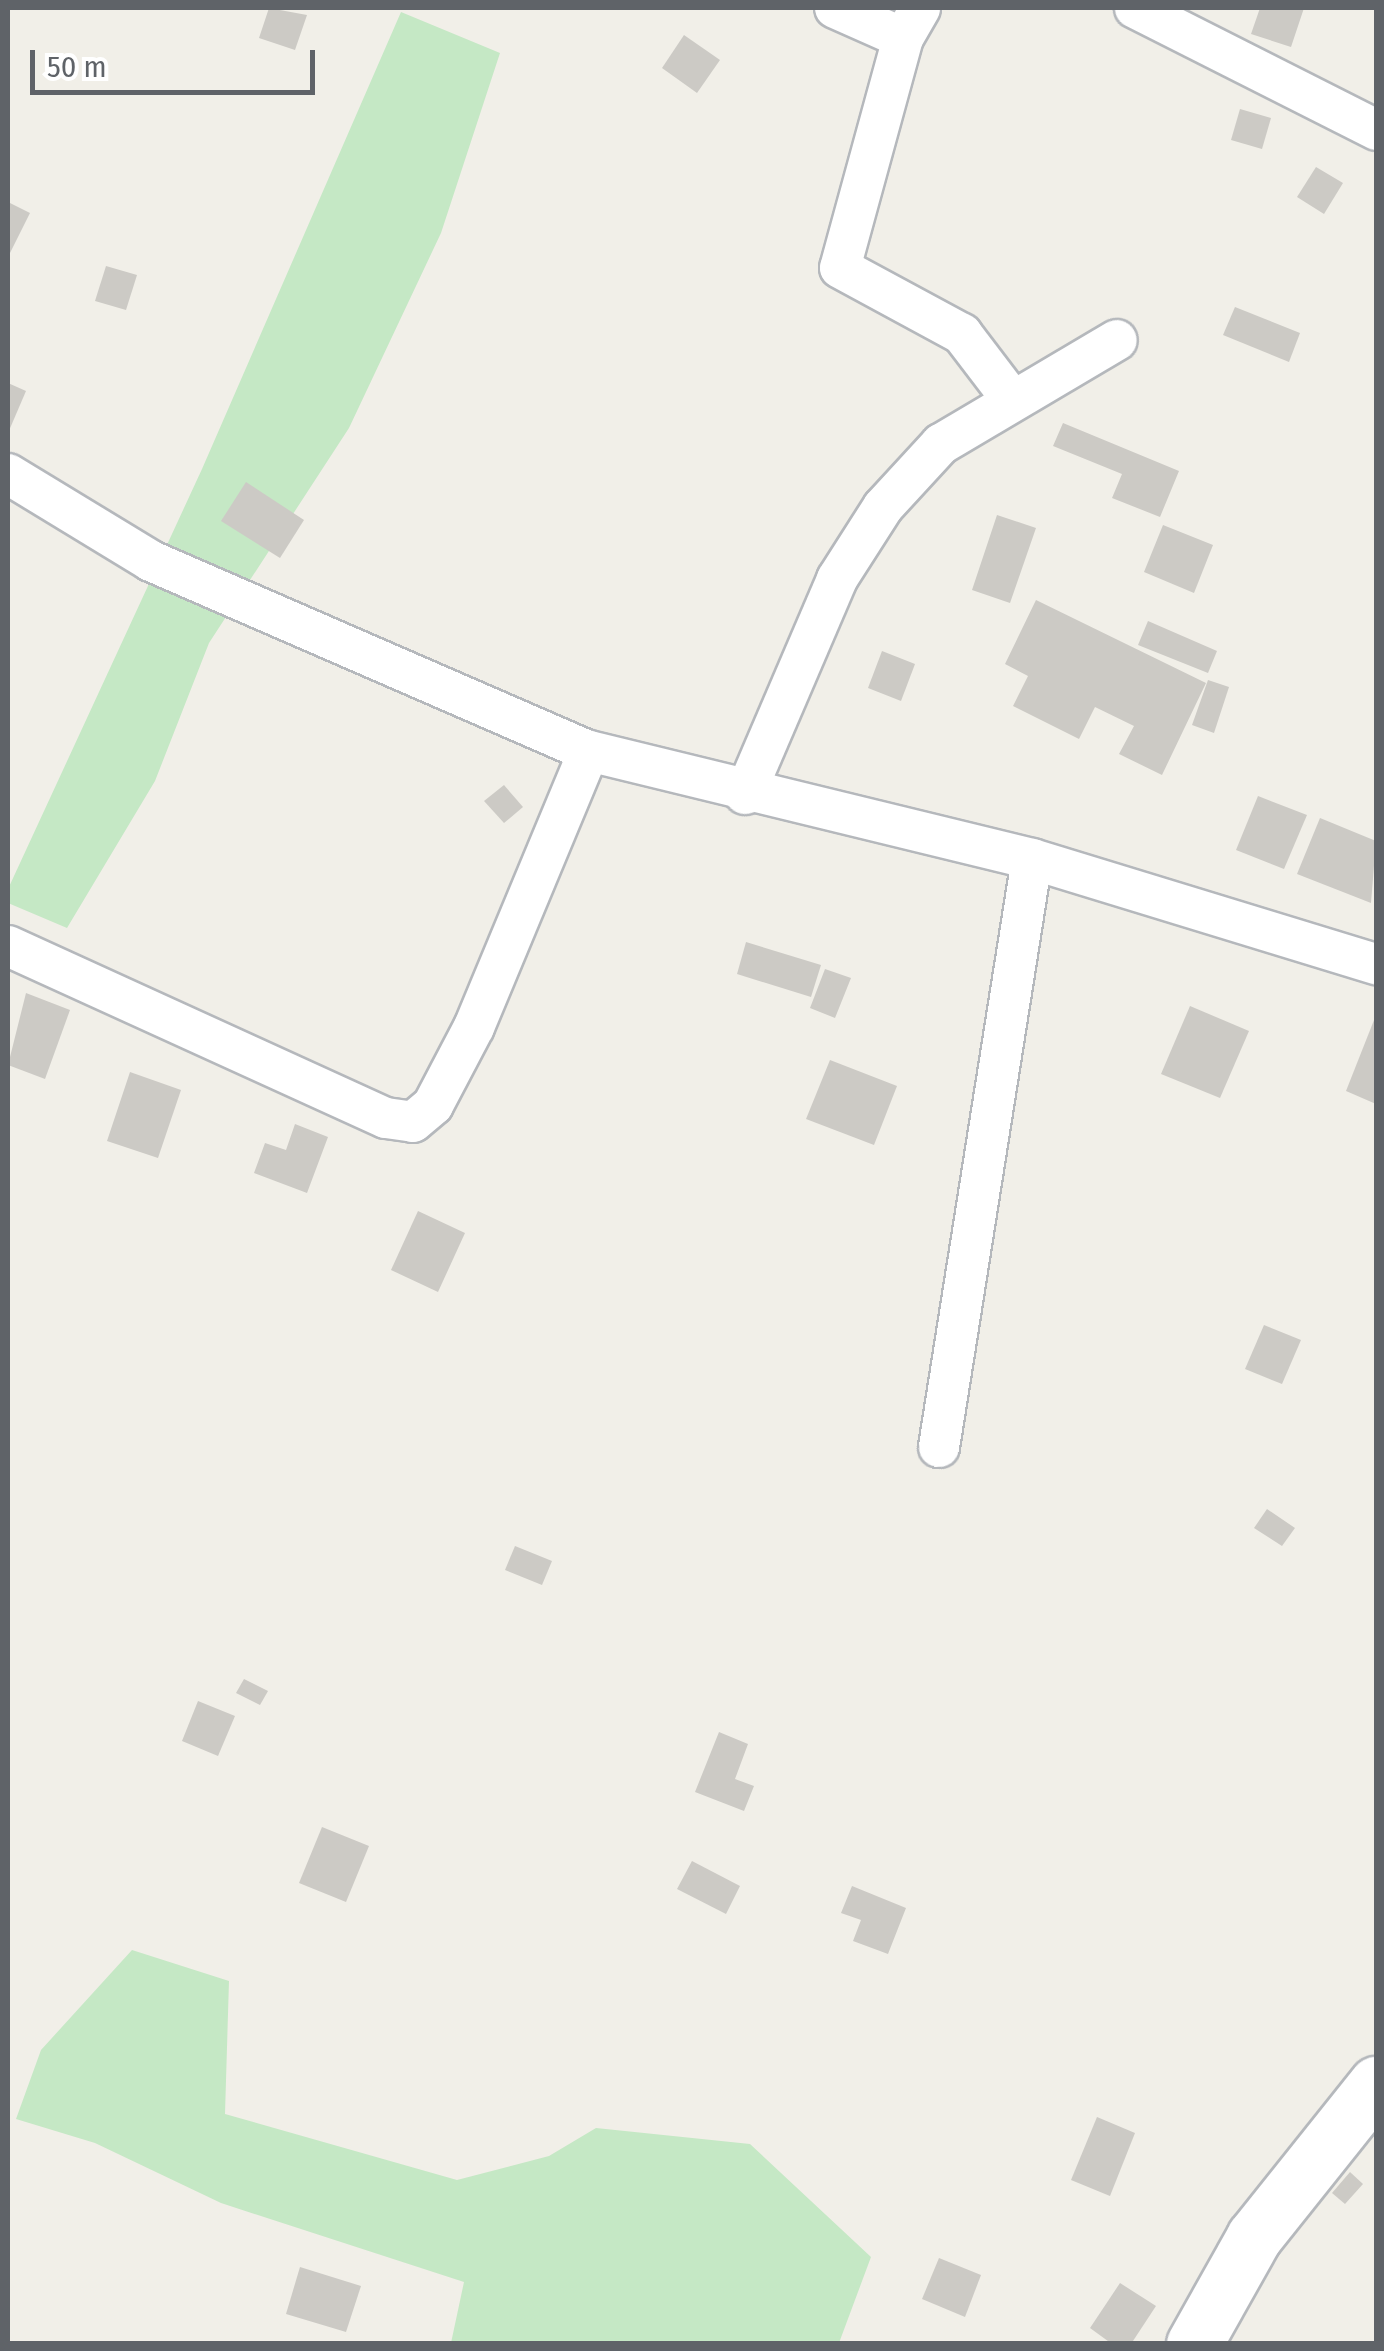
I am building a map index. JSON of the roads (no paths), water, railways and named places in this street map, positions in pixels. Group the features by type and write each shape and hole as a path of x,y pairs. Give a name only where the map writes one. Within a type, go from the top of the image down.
{"street":[{"path":"835,8 911,23 840,268 962,334 1010,397"},
{"path":"1135,8 1376,130"},
{"path":"745,794 837,580 883,507 942,444 1010,397 1117,340"},
{"path":"8,474 151,561 589,751 745,794 1032,859 1376,964"},
{"path":"8,946 386,1118 413,1122 433,1106 474,1026 589,751"},
{"path":"940,1448 1032,859"},
{"path":"1194,2344 1254,2237 1376,2084"}]}
